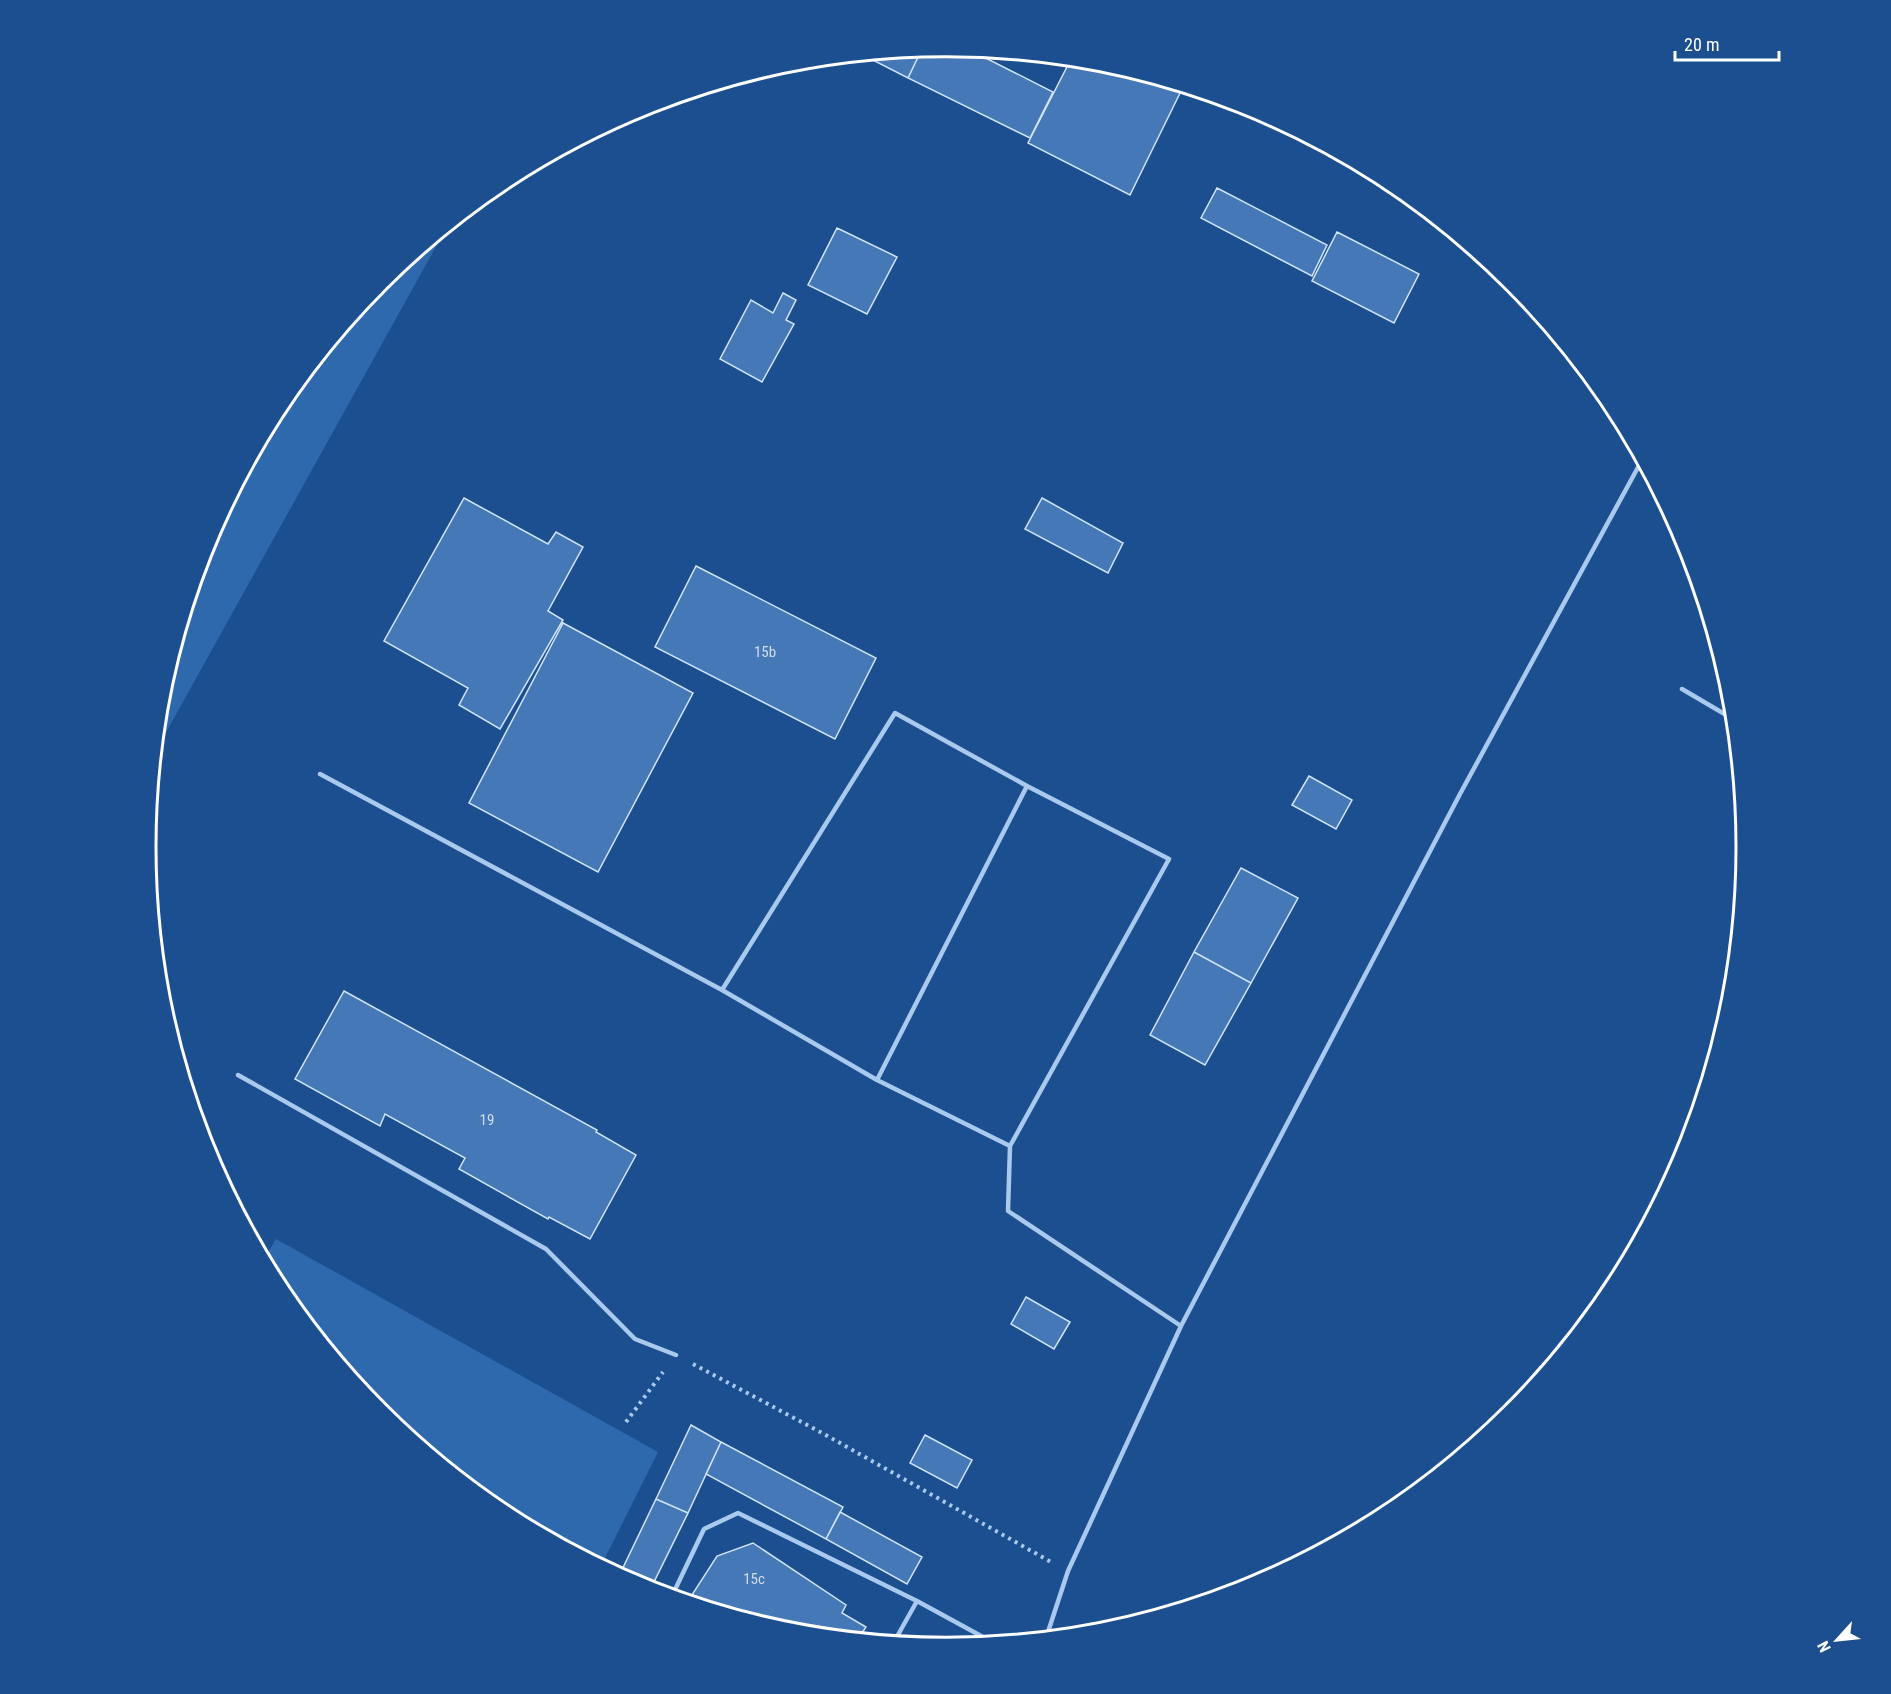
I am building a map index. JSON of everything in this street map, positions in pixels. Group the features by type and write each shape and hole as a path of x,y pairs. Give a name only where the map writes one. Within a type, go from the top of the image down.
{"lane":[{"path":"1049,1630 1068,1571 1181,1326 1460,794 1638,467"},
{"path":"1682,689 1724,713"},
{"path":"722,990 896,713 1027,786 1169,859 1010,1146 1008,1211 1181,1326"},
{"path":"320,774 722,990 877,1080 1010,1146"},
{"path":"877,1080 1027,786"},
{"path":"238,1075 546,1249 635,1340 676,1355"},
{"path":"675,1589 705,1529 738,1513 917,1601 981,1636"},
{"path":"898,1635 917,1601"}],"path":[{"path":"626,1422 676,1355 824,1434 1068,1571"}],"shaded area":[{"path":"439,242 163,738 182,643 197,593 237,498 261,452 319,366 352,326 387,288"},
{"path":"276,1239 658,1452 604,1560 550,1531 507,1504 425,1441 387,1406 352,1368 319,1328 268,1253"}],"building":[{"path":"918,58 987,59 1053,92 1030,138 908,78"},
{"path":"918,58 908,78 874,61"},
{"path":"1067,67 1100,72 1180,93 1130,195 1028,143"},
{"path":"1217,188 1327,245 1312,276 1201,218"},
{"path":"837,228 897,257 867,314 808,285"},
{"path":"1337,232 1419,274 1394,323 1312,281"},
{"path":"783,293 796,300 786,320 794,324 762,382 720,359 751,300 773,313"},
{"path":"464,498 548,544 556,532 583,547 548,611 563,620 500,729 459,705 468,688 384,641"},
{"path":"1042,498 1123,543 1108,573 1025,529"},
{"path":"696,566 876,658 835,739 655,647"},
{"path":"563,623 693,693 598,872 469,803"},
{"path":"1309,776 1352,800 1336,829 1292,805"},
{"path":"1241,868 1298,898 1251,983 1194,952"},
{"path":"1194,952 1251,983 1205,1065 1150,1035"},
{"path":"344,991 597,1130 596,1132 636,1155 590,1239 549,1217 548,1219 459,1169 465,1158 385,1114 380,1126 295,1079"},
{"path":"1026,1297 1070,1322 1054,1349 1011,1324"},
{"path":"691,1425 721,1442 688,1513 656,1499"},
{"path":"925,1435 972,1460 957,1488 910,1463"},
{"path":"721,1442 843,1507 826,1539 706,1474"},
{"path":"656,1499 688,1513 654,1581 623,1568"},
{"path":"840,1512 922,1557 907,1584 826,1539"},
{"path":"753,1543 846,1605 842,1613 866,1627 863,1632 791,1622 692,1595 717,1556"}]}
